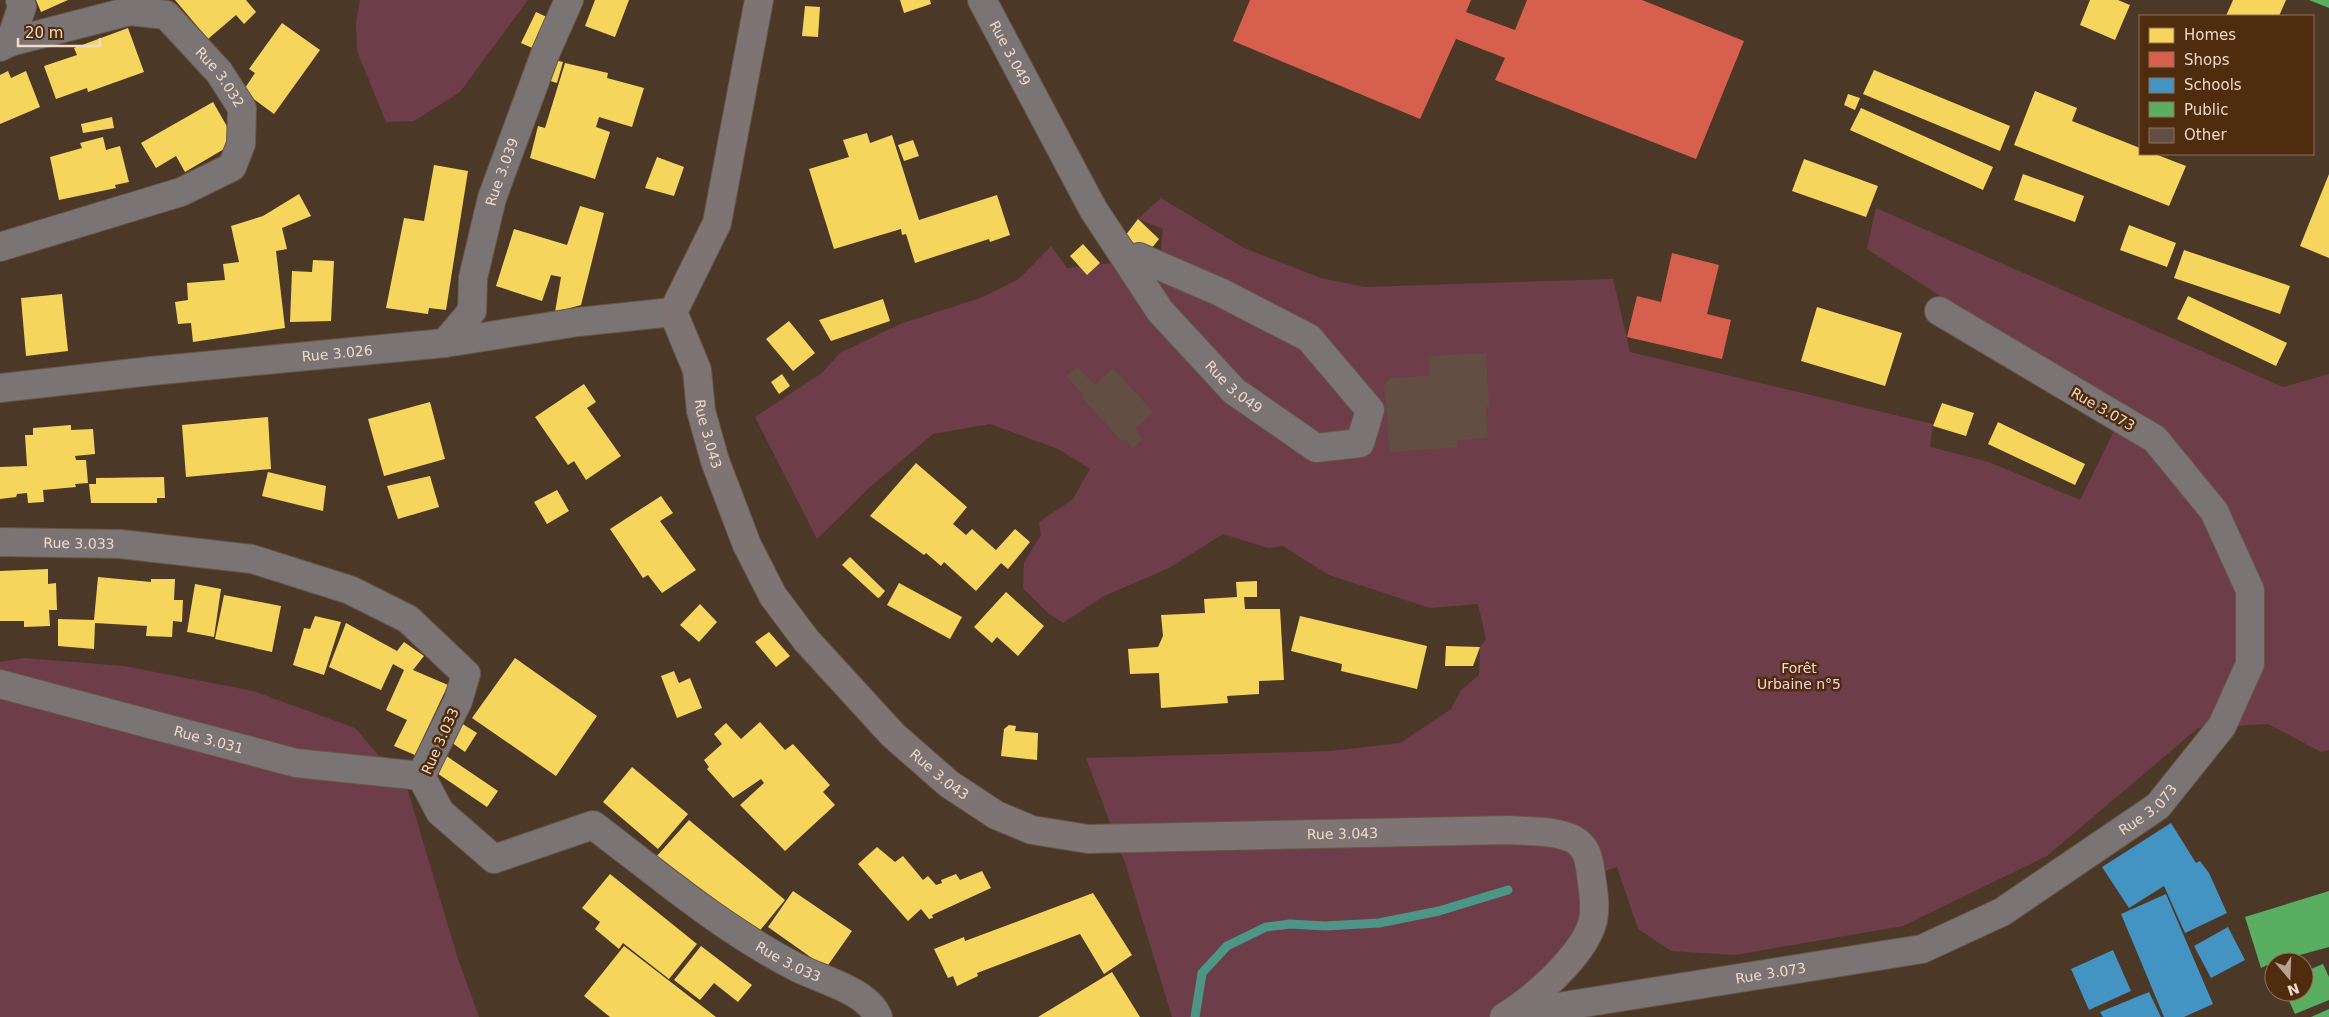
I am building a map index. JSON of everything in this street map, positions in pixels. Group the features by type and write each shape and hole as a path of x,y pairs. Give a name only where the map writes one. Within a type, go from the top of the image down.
{"street":[{"path":"5,45 22,7 20,0"},
{"name":"Rue 3.039","path":"445,343 472,311 473,278 492,198 545,54 569,0"},
{"path":"673,312 717,223 758,0"},
{"name":"Rue 3.049","path":"982,0 1093,209 1160,311 1234,391 1316,448 1360,443 1370,410 1309,338 1220,292 1139,256"},
{"name":"Rue 3.032","path":"0,247 181,192 232,168 241,144 242,108 219,72 166,14 130,11 5,45"},
{"name":"Rue 3.073","path":"1506,1016 1545,1013 1922,950 2002,912 2158,806 2222,726 2250,664 2250,590 2214,511 2155,439 1938,311"},
{"name":"Rue 3.026","path":"0,388 151,371 445,343 578,322 673,312"},
{"name":"Rue 3.043","path":"673,312 697,370 701,411 714,461 747,544 773,596 806,640 893,735 949,784 996,816 1032,830 1088,839 1510,830 1561,835 1575,840 1590,860 1594,909 1593,922 1584,941 1556,977 1506,1016"},
{"name":"Rue 3.033","path":"0,542 120,544 252,559 350,590 408,619 466,674 458,701 421,776 440,812 494,859 593,825 718,920 795,966 866,999 878,1017"},
{"name":"Rue 3.031","path":"0,684 296,763 421,776"}],"green space":[{"path":"360,0 528,0 460,92 414,121 386,122 357,51 356,23"},
{"name":"Forêt Urbaine n°5","path":"1161,198 1244,248 1321,278 1365,287 1613,279 1630,352 1933,424 1930,447 1989,462 2080,500 2123,413 1867,249 1876,208 2283,387 2329,374 2329,750 2321,752 2268,724 2198,728 2047,856 1903,926 1735,955 1671,951 1638,929 1617,867 1590,876 1587,919 1504,1017 1172,1017 1126,866 1086,758 1332,751 1400,743 1451,709 1461,690 1479,675 1480,647 1486,639 1478,604 1430,608 1329,575 1283,546 1268,548 1223,534 1169,568 1104,596 1063,623 1048,613 1023,588 1024,562 1041,535 1039,522 1073,499 1090,469 1058,449 990,424 933,434 869,488 817,539 755,417 822,373 840,353 900,324 983,297 1019,279 1051,246 1067,268 1160,258 1163,229 1138,219"},
{"path":"24,658 124,666 253,691 355,728 407,788 458,959 479,1017 0,1017 0,662"}],"building: Homes":[{"path":"36,0 68,0 41,12"},
{"path":"175,0 246,0 256,12 244,24 236,15 208,39"},
{"path":"595,0 629,0 615,37 585,26"},
{"path":"900,0 930,0 931,4 904,13"},
{"path":"2090,0 2118,0 2130,5 2115,40 2080,25"},
{"path":"2233,0 2286,0 2279,15 2226,15"},
{"path":"805,6 820,7 818,37 802,36"},
{"path":"536,12 551,19 537,50 521,43"},
{"path":"282,23 320,50 274,114 243,91 255,73 249,69"},
{"path":"128,28 144,72 88,92 87,88 56,99 44,66 77,55 74,48"},
{"path":"554,60 563,62 557,83 547,80"},
{"path":"565,63 608,73 607,78 644,88 632,127 599,117 596,127 610,132 595,179 530,158 538,126 545,128"},
{"path":"1874,70 2010,126 2000,151 1863,94"},
{"path":"8,71 11,78 26,71 40,107 0,124 0,75"},
{"path":"2035,91 2077,108 2072,121 2139,148 2139,155 2158,155 2186,166 2169,206 2014,145"},
{"path":"1848,94 1860,98 1855,110 1844,105"},
{"path":"213,102 236,142 185,172 176,156 156,168 141,143"},
{"path":"1861,108 1993,167 1983,190 1850,130"},
{"path":"112,117 114,128 83,133 81,124"},
{"path":"867,133 870,143 892,135 919,220 997,195 1010,235 990,242 989,239 915,263 906,234 902,235 901,229 834,249 809,169 849,157 843,140"},
{"path":"103,137 106,150 120,146 129,182 115,185 116,188 59,200 50,157 82,148 80,143"},
{"path":"913,140 919,156 904,161 898,145"},
{"path":"657,157 684,167 674,196 645,188"},
{"path":"1804,159 1878,186 1866,217 1792,191"},
{"path":"434,165 468,171 446,310 429,308 428,314 386,308 404,218 424,221"},
{"path":"2023,174 2084,196 2075,222 2014,200"},
{"path":"2329,174 2329,258 2300,246"},
{"path":"299,194 311,216 282,228 287,249 276,251 285,328 193,342 191,323 178,324 175,302 188,300 187,283 225,280 223,264 239,262 231,226 263,216"},
{"path":"580,206 604,213 581,305 555,312 561,277 551,275 542,301 496,286 514,229 567,245"},
{"path":"1138,219 1159,239 1147,254 1125,236"},
{"path":"2129,225 2176,243 2167,267 2120,250"},
{"path":"1083,244 1100,263 1087,275 1070,256"},
{"path":"2184,250 2290,286 2280,314 2174,278"},
{"path":"313,260 334,261 331,321 290,322 292,271 312,272"},
{"path":"62,294 68,351 26,356 21,298"},
{"path":"2188,296 2287,343 2276,366 2177,319"},
{"path":"883,299 890,321 831,341 819,320"},
{"path":"1817,307 1902,333 1885,386 1801,361"},
{"path":"789,321 815,353 793,371 766,339"},
{"path":"782,374 790,386 779,394 771,382"},
{"path":"584,384 596,402 587,408 621,456 586,480 574,461 568,465 535,417"},
{"path":"430,402 445,459 384,476 368,419"},
{"path":"1942,403 1974,413 1966,436 1933,426"},
{"path":"268,417 271,469 186,477 182,425"},
{"path":"1998,422 2085,464 2075,485 1988,444"},
{"path":"71,425 71,430 93,429 95,454 75,456 76,460 86,460 88,483 75,484 76,487 43,490 44,502 28,503 27,493 17,494 16,497 0,499 0,467 27,466 25,435 33,435 33,428"},
{"path":"916,463 967,507 953,524 966,535 972,529 996,550 1015,529 1030,542 1008,569 1001,563 976,591 944,562 941,566 926,553 924,555 870,516"},
{"path":"268,472 326,486 323,511 262,496"},
{"path":"430,476 439,507 398,519 387,486"},
{"path":"164,477 165,498 157,498 157,503 91,503 89,484 96,484 96,478"},
{"path":"557,490 569,511 547,524 534,502"},
{"path":"661,496 673,513 660,521 696,570 662,593 648,575 643,578 610,529"},
{"path":"850,557 885,591 880,597 878,598 842,565"},
{"path":"48,569 48,584 56,583 57,610 49,610 50,626 24,627 24,621 0,621 0,571"},
{"path":"98,577 151,582 151,579 175,579 174,600 183,600 182,622 173,621 172,637 146,636 147,626 95,623 94,649 58,646 58,619 94,620"},
{"path":"1257,581 1257,597 1244,597 1245,609 1280,609 1284,680 1259,681 1259,694 1227,696 1228,703 1161,708 1159,673 1130,674 1128,649 1158,647 1163,636 1161,615 1205,613 1204,599 1237,597 1236,582"},
{"path":"899,583 962,617 950,639 887,605"},
{"path":"195,584 221,589 214,637 187,632"},
{"path":"1006,592 1044,626 1018,656 997,637 992,643 974,627"},
{"path":"224,595 281,606 272,652 215,639"},
{"path":"700,604 717,622 699,642 680,625"},
{"path":"315,616 341,622 324,675 293,665 304,628 310,629"},
{"path":"1300,616 1427,646 1417,689 1341,671 1342,664 1291,651"},
{"path":"346,623 397,651 404,642 424,656 413,670 448,685 415,755 394,746 407,720 386,710 404,670 393,664 381,690 329,667"},
{"path":"769,632 790,656 776,667 755,642"},
{"path":"1446,646 1480,647 1473,666 1445,666"},
{"path":"515,658 597,716 556,776 472,718"},
{"path":"674,671 679,683 690,678 702,708 677,718 661,676"},
{"path":"760,722 785,750 793,744 830,785 823,792 835,805 785,851 740,805 764,783 761,779 733,798 707,769 709,767 704,760 722,744 714,734 726,723 741,739"},
{"path":"461,723 477,733 465,752 451,742"},
{"path":"1009,725 1016,726 1015,731 1038,733 1037,760 1001,756 1004,729"},
{"path":"442,753 498,791 487,807 431,769"},
{"path":"632,767 688,814 658,849 603,802"},
{"path":"689,820 785,900 753,939 656,857"},
{"path":"877,847 895,862 903,856 923,880 928,876 936,885 942,883 941,880 956,874 960,880 982,871 991,888 932,915 933,918 929,919 921,909 908,921 858,864"},
{"path":"610,874 697,944 669,979 623,943 619,949 595,929 600,922 582,908"},
{"path":"793,891 852,931 826,968 768,927"},
{"path":"1093,893 1132,955 1104,974 1080,934 977,973 978,976 957,986 953,976 948,978 934,949 964,937 965,941"},
{"path":"624,946 716,1017 610,1017 584,996"},
{"path":"701,946 752,985 738,1002 714,983 700,1000 674,980"},
{"path":"1112,972 1140,1017 1038,1017"}],"building: Shops":[{"path":"1250,0 1471,0 1466,12 1515,30 1527,0 1642,0 1744,41 1696,159 1495,80 1505,58 1456,39 1420,119 1233,41"},
{"path":"1672,253 1719,265 1707,314 1731,320 1722,359 1627,337 1637,296 1661,302"}],"building: Schools":[{"path":"2171,823 2196,863 2200,861 2209,873 2227,913 2185,933 2164,886 2129,908 2102,867"},
{"path":"2166,894 2213,1004 2184,1017 2164,1017 2121,914"},
{"path":"2228,927 2245,960 2211,978 2194,946"},
{"path":"2113,950 2131,991 2089,1010 2071,969"},
{"path":"2149,992 2161,1017 2103,1017 2100,1012"}],"building: Public":[{"path":"2309,0 2329,0 2329,8"},
{"path":"2329,891 2329,947 2311,952 2264,952 2264,967 2261,968 2245,917"},
{"path":"2323,964 2329,977 2329,1000 2295,1014 2290,1002 2314,1002 2314,968"},
{"path":"2329,1009 2329,1017 2311,1017"}],"building: Other":[{"path":"1486,353 1489,407 1486,407 1488,438 1457,440 1458,447 1390,452 1384,385 1391,378 1429,376 1430,356"},
{"path":"1077,367 1095,385 1113,368 1153,412 1135,429 1143,439 1133,448 1125,439 1122,441 1082,398 1084,395 1066,376"}],"waterway":[{"path":"1195,1017 1202,973 1227,946 1266,927 1290,924 1325,926 1379,923 1439,911 1508,890"}]}
